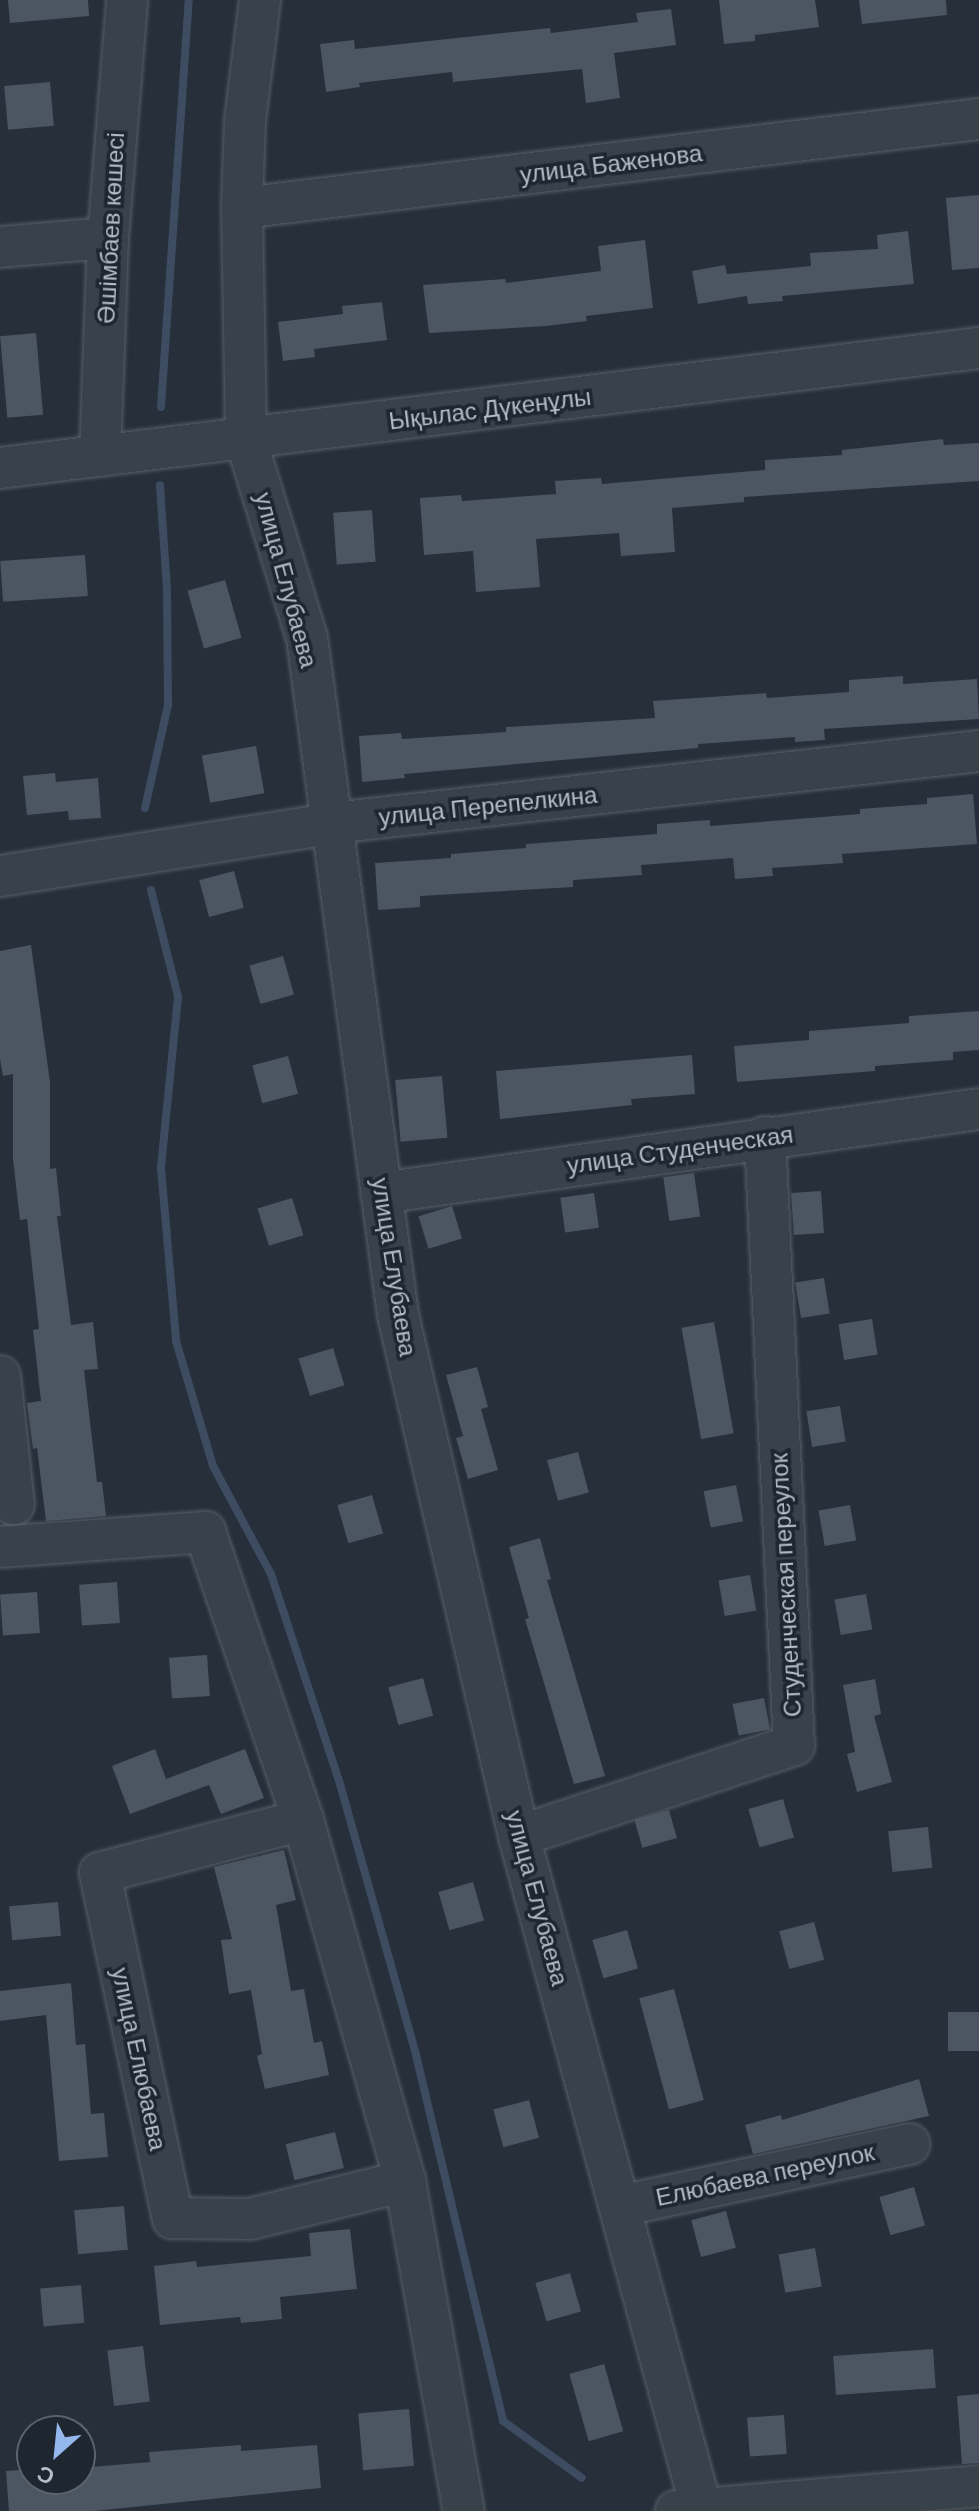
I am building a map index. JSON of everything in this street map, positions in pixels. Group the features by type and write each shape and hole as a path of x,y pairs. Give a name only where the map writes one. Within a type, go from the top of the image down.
{"street":[{"name":"Әшімбаев көшесі","path":"100,456 108,238 127,0"},
{"name":"улица Елубаева","path":"260,0 245,120 242,208 246,440 307,638 398,1315 519,1836 620,2206 693,2510"},
{"name":"улица Баженова","path":"242,208 979,119"},
{"path":"0,247 108,238"},
{"name":"Ықылас Дүкенұлы","path":"0,468 979,348"},
{"name":"улица Перепелкина","path":"0,876 333,823 979,751"},
{"name":"улица Студенческая","path":"381,1193 979,1109"},
{"name":"Студенческая переулок","path":"519,1836 794,1745 765,1137"},
{"path":"0,1376 14,1504"},
{"path":"0,1547 205,1532 303,1820 405,2181 464,2511"},
{"name":"улица Елюбаева","path":"303,1820 100,1873 173,2218 250,2219 405,2181"},
{"name":"Елюбаева переулок","path":"620,2206 909,2144"},
{"path":"693,2510 979,2486"}],"building":[{"path":"8,0 88,0 89,16 10,23"},
{"path":"719,0 815,0 819,27 755,35 755,41 724,44"},
{"path":"859,0 946,0 947,15 862,24"},
{"path":"671,9 676,45 614,53 620,98 586,103 582,69 453,82 452,72 359,83 360,87 326,92 320,44 354,40 355,49 550,28 551,33 638,22 636,13"},
{"path":"50,82 54,126 8,130 4,86"},
{"path":"979,195 979,268 952,270 946,198"},
{"path":"908,231 914,284 782,296 783,301 748,304 747,296 698,304 692,271 725,265 727,274 811,266 810,253 878,249 877,235"},
{"path":"645,240 653,308 586,316 587,321 546,326 429,333 423,285 505,279 506,283 601,271 598,246"},
{"path":"382,302 387,340 314,349 315,357 283,361 278,322 343,314 342,306"},
{"path":"36,333 43,415 7,418 0,336"},
{"path":"943,439 944,445 979,443 979,481 744,497 744,502 672,508 675,552 621,556 619,533 536,539 540,587 476,592 473,551 424,555 420,498 461,495 462,501 556,494 555,481 601,478 602,484 765,470 765,460 842,455 842,450"},
{"path":"372,510 376,562 337,565 333,513"},
{"path":"85,555 88,596 3,602 0,561"},
{"path":"225,580 242,638 204,648 188,591"},
{"path":"903,676 903,684 977,679 979,719 824,729 825,740 795,742 795,737 698,744 698,748 404,774 405,778 362,782 359,736 401,733 402,739 506,732 506,727 655,718 653,701 766,693 767,698 849,692 849,680"},
{"path":"256,746 264,793 210,803 202,756"},
{"path":"55,773 56,782 98,778 101,818 69,820 68,811 27,815 23,776"},
{"path":"973,794 977,844 842,854 843,863 772,868 773,876 735,879 733,858 641,865 642,875 573,880 573,887 420,896 420,907 378,910 375,863 451,858 451,854 526,848 526,844 657,834 657,824 710,820 710,826 860,814 860,809 927,804 927,798"},
{"path":"234,871 244,908 209,917 199,880"},
{"path":"31,945 50,1082 50,1169 56,1168 61,1216 57,1216 71,1325 93,1322 98,1369 84,1370 97,1482 102,1482 106,1516 46,1521 37,1448 33,1449 27,1403 41,1401 33,1330 39,1329 27,1219 20,1220 13,1159 13,1074 3,1076 0,1059 0,951"},
{"path":"283,956 294,994 260,1004 249,966"},
{"path":"979,1011 979,1050 953,1052 953,1060 875,1066 875,1071 737,1082 734,1046 809,1040 809,1031 909,1023 909,1016"},
{"path":"692,1055 695,1094 631,1099 632,1105 500,1119 496,1071"},
{"path":"288,1056 298,1094 262,1103 252,1066"},
{"path":"442,1076 447,1138 401,1142 395,1080"},
{"path":"694,1173 700,1217 669,1221 663,1177"},
{"path":"821,1191 824,1233 794,1235 791,1193"},
{"path":"594,1193 599,1228 565,1232 560,1198"},
{"path":"292,1198 303,1235 269,1246 258,1209"},
{"path":"452,1206 462,1239 428,1249 419,1216"},
{"path":"824,1278 830,1314 801,1318 795,1283"},
{"path":"872,1319 878,1355 844,1360 838,1324"},
{"path":"714,1322 734,1433 701,1439 682,1328"},
{"path":"333,1348 344,1385 310,1396 299,1359"},
{"path":"477,1367 488,1407 481,1409 498,1470 468,1479 456,1438 463,1436 446,1375"},
{"path":"840,1406 846,1442 812,1447 806,1411"},
{"path":"578,1452 589,1493 558,1501 547,1460"},
{"path":"736,1485 743,1521 711,1528 704,1491"},
{"path":"372,1495 383,1533 348,1543 337,1505"},
{"path":"850,1505 856,1540 825,1546 818,1511"},
{"path":"540,1538 551,1579 547,1580 605,1776 574,1784 525,1619 529,1618 509,1547"},
{"path":"750,1575 756,1610 725,1616 718,1581"},
{"path":"117,1582 120,1623 82,1626 79,1585"},
{"path":"37,1592 40,1633 3,1635 0,1595"},
{"path":"866,1594 872,1629 841,1635 834,1600"},
{"path":"207,1655 210,1696 172,1699 169,1658"},
{"path":"423,1678 433,1716 398,1725 388,1687"},
{"path":"875,1679 881,1714 874,1716 892,1782 857,1792 847,1754 855,1752 843,1685"},
{"path":"764,1698 770,1729 739,1736 733,1704"},
{"path":"155,1749 166,1779 245,1749 264,1798 221,1814 209,1785 130,1814 112,1766"},
{"path":"783,1799 794,1837 759,1847 748,1809"},
{"path":"669,1810 677,1838 642,1848 634,1820"},
{"path":"928,1827 932,1868 893,1872 888,1831"},
{"path":"284,1850 296,1900 276,1905 291,1991 304,1989 314,2043 322,2041 329,2075 265,2089 257,2056 262,2054 251,1990 229,1994 221,1940 232,1939 214,1867"},
{"path":"473,1882 484,1920 449,1930 438,1892"},
{"path":"58,1902 61,1936 12,1940 9,1906"},
{"path":"814,1922 824,1960 789,1969 779,1931"},
{"path":"627,1930 638,1968 603,1978 592,1940"},
{"path":"71,1983 76,2045 85,2044 91,2114 104,2113 108,2157 59,2161 46,2015 0,2021 0,1991"},
{"path":"674,1989 704,2100 669,2109 639,1998"},
{"path":"948,2012 979,2012 979,2051 948,2051"},
{"path":"919,2079 929,2116 753,2154 745,2125 781,2115 782,2120"},
{"path":"529,2100 539,2138 503,2147 493,2110"},
{"path":"335,2132 344,2168 294,2180 286,2144"},
{"path":"914,2187 925,2225 890,2235 879,2197"},
{"path":"124,2206 128,2250 78,2254 74,2210"},
{"path":"726,2211 736,2248 701,2257 691,2220"},
{"path":"350,2229 357,2289 280,2297 282,2319 241,2323 240,2317 160,2325 154,2266 196,2261 197,2267 311,2256 309,2233"},
{"path":"815,2248 822,2286 785,2293 779,2254"},
{"path":"570,2273 581,2311 546,2321 535,2283"},
{"path":"81,2285 84,2323 43,2326 40,2289"},
{"path":"143,2346 150,2402 114,2406 107,2350"},
{"path":"933,2349 936,2388 836,2395 833,2356"},
{"path":"604,2364 623,2431 589,2441 569,2374"},
{"path":"979,2394 979,2463 962,2464 957,2396"},
{"path":"409,2409 414,2466 363,2470 358,2413"},
{"path":"784,2415 787,2454 750,2456 747,2418"},
{"path":"241,2445 241,2451 317,2445 321,2488 94,2511 9,2511 6,2471 16,2470 16,2495 96,2495 96,2467 150,2462 149,2452"}],"waterway":[{"path":"161,407 189,0"},
{"path":"145,808 168,705 167,589 160,485"},
{"path":"151,890 178,997 161,1168 176,1341 213,1466 271,1574 340,1784 416,2055 503,2421 582,2478"}]}
